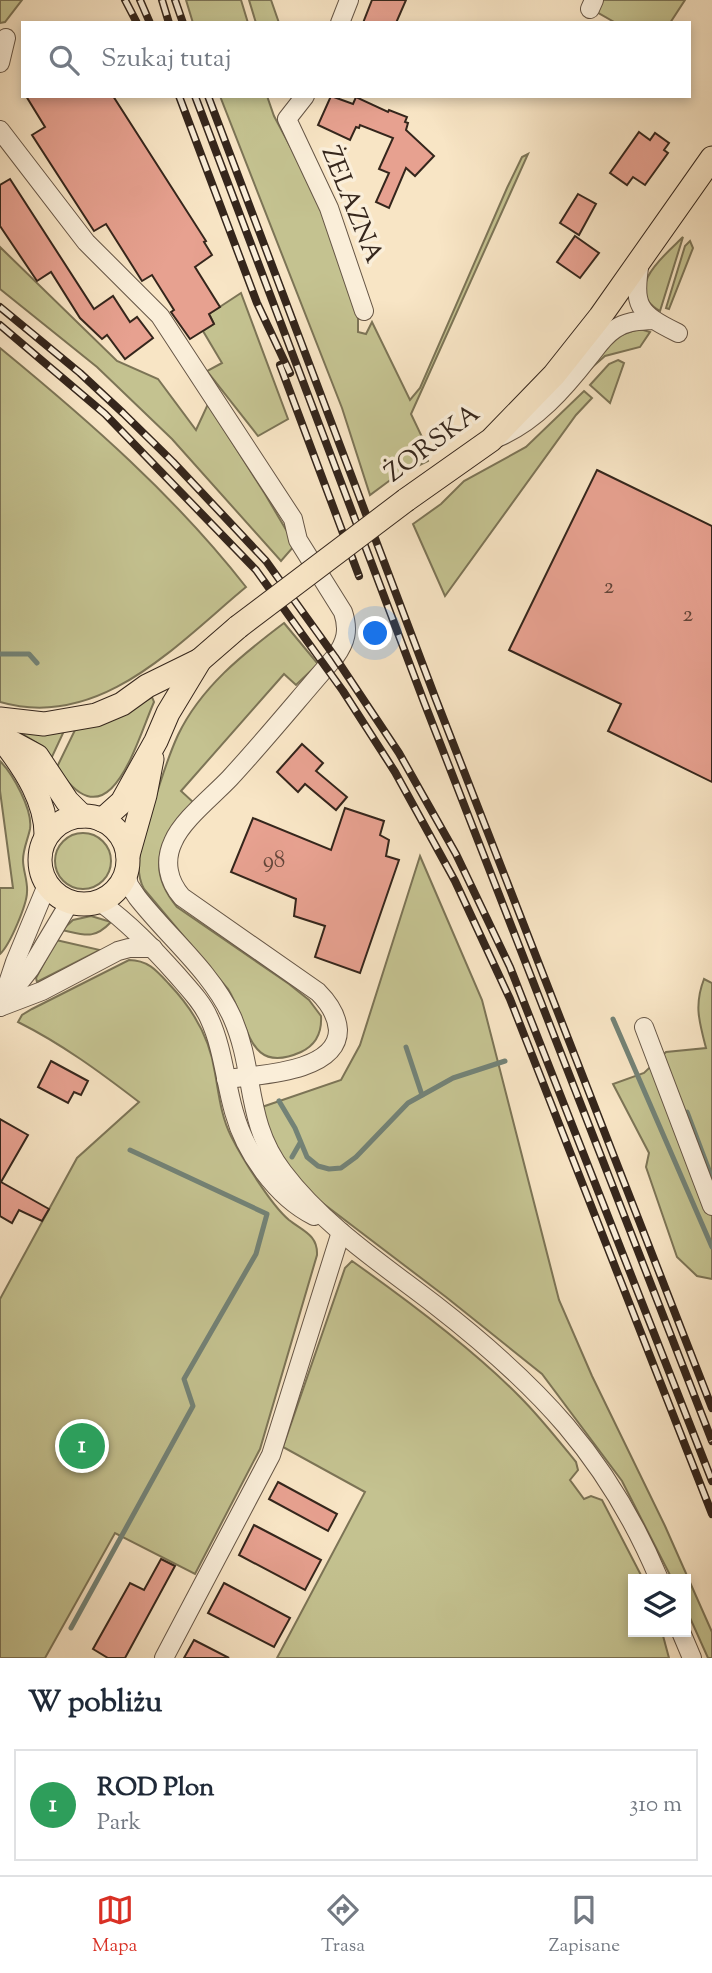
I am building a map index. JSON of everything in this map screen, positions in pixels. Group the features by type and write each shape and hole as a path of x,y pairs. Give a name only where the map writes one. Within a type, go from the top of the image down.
{"main road":[{"name":"ŻORSKA","path":"92,818 118,808 156,741 168,713 201,660 238,627 406,500 491,440 554,374 600,317 712,158"},
{"path":"0,719 44,724 96,715 122,704 147,686 201,660"},
{"path":"0,736 37,755 67,801 119,833 127,864 118,888 100,902 86,905 70,902 55,895 47,885 41,873 39,858 46,837 45,818 28,777 0,736"},
{"name":"ŻORSKA","path":"127,864 156,741"},
{"path":"46,837 61,822 92,818"}],"street":[{"path":"341,21 349,0"},
{"path":"0,63 6,38"},
{"name":"ŻELAZNA","path":"304,98 287,119 329,208 364,311"},
{"path":"0,130 86,242 160,316 293,519 298,540 346,621 343,647 248,758 180,830 169,853 169,874 181,897 311,987 327,1002 335,1016 338,1031 336,1038 332,1047 319,1059 294,1069 226,1079"},
{"path":"640,261 636,289 638,300 652,320 678,333"},
{"path":"491,440 532,419 613,329 636,321 652,320"},
{"path":"127,864 129,885 137,897 217,991 238,1034 256,1121 269,1152 290,1182 337,1229 481,1340 538,1393 580,1441 614,1491 657,1574"},
{"path":"0,1007 15,962 47,885"},
{"path":"0,1007 30,969 70,902"},
{"path":"100,902 127,921 153,948 208,1016 217,1038 233,1112 270,1178 302,1210 337,1229"},
{"path":"0,1007 42,991 118,951 153,948"},
{"path":"644,1027 712,1206"},
{"path":"164,1658 271,1455 337,1229"},
{"path":"683,1637 692,1658"}],"shaded area":[{"path":"0,0 22,0 5,22 0,23"},
{"path":"186,0 241,0 247,21 192,21"},
{"path":"249,0 271,0 278,21 255,21"},
{"path":"600,0 685,0 671,21 612,21 595,11"},
{"path":"221,98 268,98 274,116 328,217 358,307 358,332 366,334 372,322 410,400 420,388 507,188 522,157 528,154 411,414 423,439 428,461 393,478 370,495 342,408"},
{"path":"683,237 660,311 649,302 645,293 646,282 658,262"},
{"path":"690,241 693,248 669,309 666,308 685,246"},
{"path":"0,247 117,361 158,379 196,430 208,404 295,545 281,561 172,439 97,367 0,289"},
{"path":"241,293 288,419 258,436 207,371 222,363 203,331 214,324 209,314"},
{"path":"640,329 650,332 640,347 605,356 590,369 616,339"},
{"path":"0,348 130,461 190,522 246,587 193,633 135,677 104,693 71,704 36,708 0,702"},
{"path":"618,360 624,363 610,403 590,385 609,364"},
{"path":"584,391 592,398 576,415 445,596 413,524 441,504 464,481 526,447"},
{"path":"284,623 318,664 296,685 284,674 181,791 193,802 165,840 159,865 167,892 177,907 289,984 309,1000 321,1016 319,1033 314,1042 301,1052 283,1058 270,1057 260,1052 252,1043 228,989 144,889 139,862 162,775 187,718 224,673"},
{"path":"152,697 154,702 139,741 118,780 106,793 92,797 75,789 57,767 75,730 132,708"},
{"path":"25,731 64,731 51,759 37,743 24,735"},
{"path":"0,761 21,793 28,812 30,829 23,860 26,898 13,934 0,954 0,888 13,888 0,791"},
{"path":"83,833 94,835 103,841 109,850 109,872 103,881 94,887 83,889 72,887 63,881 57,872 55,861 57,850 63,841 72,835"},
{"path":"420,856 482,1000 559,1300 686,1574 669,1574 622,1481 542,1374 312,1195 286,1166 269,1137 262,1107 341,1080 360,1045"},
{"path":"91,916 111,922 99,932 89,935 62,930 73,920"},
{"path":"56,940 100,950 37,982 36,978"},
{"path":"129,960 147,964 156,971 193,1014 205,1036 213,1060 223,1113 231,1136 274,1204 312,1238 317,1255 260,1449 195,1574 115,1533 45,1658 0,1658 0,1299 77,1158 139,1102 80,1059 18,1022 22,1015 32,1009"},
{"path":"704,979 712,983 712,1279 697,1276 677,1257 646,1167 649,1153 613,1084 644,1073 666,1052 706,1048 698,1005"},
{"path":"352,1261 461,1343 502,1379 549,1429 576,1462 578,1470 570,1480 584,1499 591,1496 602,1500 640,1574 628,1574 628,1637 663,1637 669,1658 277,1658 365,1492 283,1447 345,1268"},
{"path":"691,1585 712,1632 712,1658 708,1658 691,1620"}],"building":[{"path":"372,0 406,0 397,21 364,21"},
{"path":"27,98 114,98 206,241 204,242 212,255 195,267 220,307 209,314 214,324 190,339 171,312 174,310 152,275 142,281 106,224 94,231 32,135 45,127"},
{"path":"330,98 353,104 358,98 388,112 389,110 407,117 406,130 434,156 415,176 406,168 389,208 376,202 389,173 379,169 393,138 360,125 359,128 356,127 350,140 318,125"},
{"path":"639,132 650,140 655,133 669,143 664,150 668,153 645,185 633,177 627,185 610,173"},
{"path":"10,179 94,309 113,296 130,322 137,317 153,338 125,359 107,335 102,339 80,318 51,272 37,281 0,226 0,185"},
{"path":"578,194 596,204 579,235 560,223"},
{"path":"575,236 599,253 580,278 557,262"},
{"path":"597,470 712,526 712,782 608,731 621,704 509,650"},
{"path":"302,744 323,763 316,771 347,797 336,810 305,784 298,792 277,772"},
{"path":"345,808 384,821 380,835 389,840 386,856 399,860 360,973 315,957 325,926 294,916 296,899 231,872 253,818 331,850"},
{"path":"51,1061 88,1081 81,1095 74,1092 68,1103 38,1087"},
{"path":"0,1119 28,1135 1,1182 49,1209 42,1221 19,1210 12,1223 0,1216"},
{"path":"278,1482 337,1514 328,1531 269,1499"},
{"path":"254,1525 321,1560 305,1590 239,1555"},
{"path":"161,1559 175,1566 125,1658 108,1658 93,1649 130,1583 144,1590"},
{"path":"224,1583 290,1618 274,1647 208,1613"},
{"path":"194,1640 229,1658 184,1658"}],"waterway":[{"path":"0,654 29,654 37,663"},
{"path":"613,1019 712,1247"},
{"path":"406,1047 422,1095"},
{"path":"279,1101 295,1128 307,1157 318,1166 341,1168 356,1157 408,1103 453,1078 505,1061"},
{"path":"687,1112 712,1178"},
{"path":"292,1157 300,1143"},
{"path":"71,1628 193,1406 184,1379 256,1254 267,1214 130,1150"}],"railway":[{"path":"125,0 136,21"},
{"path":"140,0 149,21"},
{"path":"162,0 168,21"},
{"path":"175,0 182,21"},
{"path":"180,98 257,303 290,373"},
{"path":"196,98 424,702 712,1441"},
{"path":"209,98 435,697 712,1408"},
{"path":"0,307 80,373 123,413 266,561 399,753 456,854 510,967 712,1481"},
{"path":"0,325 105,414 256,570 343,691 395,772 455,881 510,999 712,1514"},
{"path":"280,365 359,576"}],"place":[{"name":"ROD Plon","path":"82,1446"}]}
